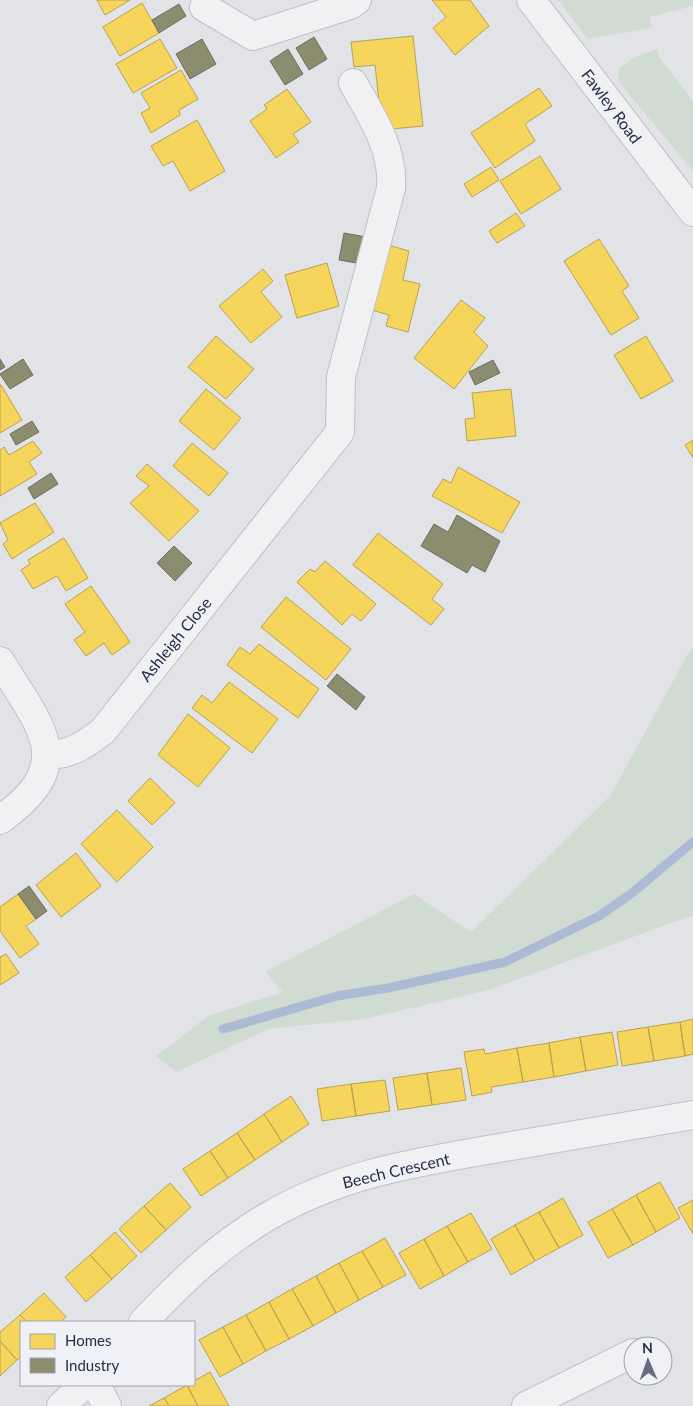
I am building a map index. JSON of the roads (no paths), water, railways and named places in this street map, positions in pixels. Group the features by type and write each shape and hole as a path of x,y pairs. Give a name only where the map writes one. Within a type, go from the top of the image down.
{"street":[{"path":"204,7 252,36 350,5 357,0"},
{"name":"Fawley Road","path":"531,0 693,212"},
{"name":"Ashleigh Close","path":"47,754 61,754 75,750 102,731 340,432 341,377 391,188 392,176 384,139 353,83"},
{"path":"0,661 39,725 47,754 40,783 12,811 0,820"},
{"name":"Beech Crescent","path":"144,1321 194,1271 243,1232 297,1201 337,1183 400,1166 693,1115"},
{"path":"525,1406 623,1358"},
{"path":"61,1406 83,1386"},
{"path":"97,1386 107,1406"}],"waterway":[{"path":"223,1029 337,996 388,988 505,962 599,916 632,893 693,842"}]}
